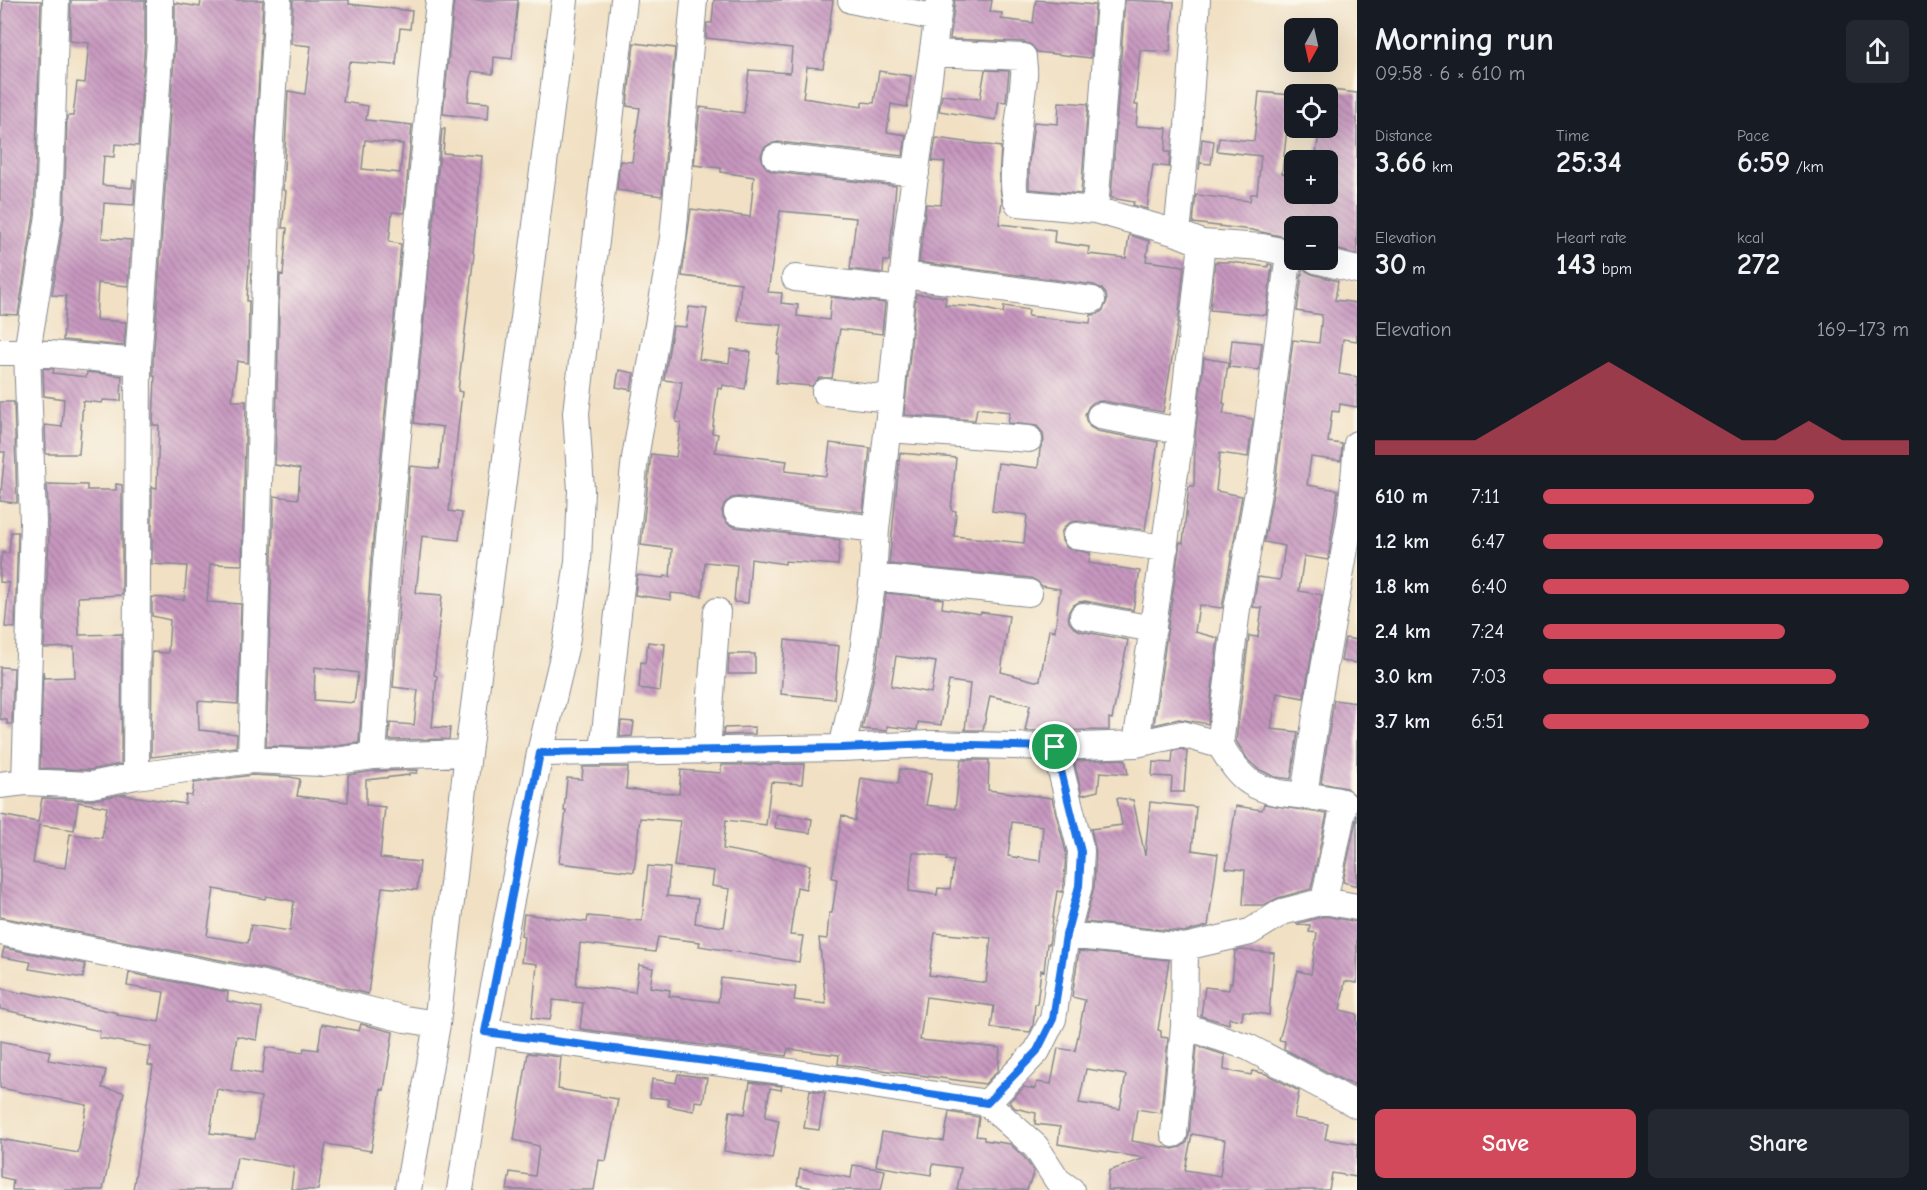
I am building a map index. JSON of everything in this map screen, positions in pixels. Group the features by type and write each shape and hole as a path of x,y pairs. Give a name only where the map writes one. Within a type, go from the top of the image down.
{"street":[{"path":"56,0 49,216 27,352 33,522 12,783 91,785 136,776 251,760 322,763 373,756 468,753"},
{"path":"136,776 138,362 160,41 160,0"},
{"path":"251,760 268,175 278,0"},
{"path":"373,756 386,562 439,0"},
{"path":"408,1190 436,1024 468,753 565,0"},
{"path":"460,1190 485,1032 540,753 566,644 578,562 581,490 576,413 624,0"},
{"path":"603,751 635,458 673,238 694,0"},
{"path":"842,748 862,659 873,577 902,282 938,9 851,0"},
{"path":"1095,210 1110,0"},
{"path":"1177,233 1188,126 1197,0"},
{"path":"933,53 1023,57 1025,74 1014,170 1015,198 1018,203 1095,210 1177,233 1202,243 1262,247 1284,251"},
{"path":"776,156 916,173"},
{"path":"1136,744 1181,431 1202,243"},
{"path":"1338,265 1357,270"},
{"path":"1220,745 1237,609 1260,481 1290,270"},
{"path":"795,278 902,282 1092,300"},
{"path":"0,352 27,352 138,362"},
{"path":"825,392 891,399"},
{"path":"1100,416 1181,431"},
{"path":"888,429 1029,439"},
{"path":"1304,795 1317,703 1351,514 1357,444"},
{"path":"737,512 876,529"},
{"path":"1076,536 1165,548"},
{"path":"873,577 1029,593"},
{"path":"708,751 717,611"},
{"path":"1083,616 1153,629"},
{"path":"540,753 842,748 930,744 1055,747 1136,744 1182,734 1220,745 1249,782 1271,791 1340,801 1344,804 1324,901"},
{"path":"987,1103 1037,1051 1053,1019 1066,935 1079,886 1081,852 1055,747"},
{"path":"1066,935 1185,948 1250,932 1282,912 1324,901 1357,907"},
{"path":"0,932 258,983 405,1019 436,1024"},
{"path":"1174,1134 1184,1026 1185,948"},
{"path":"1184,1026 1248,1047 1357,1105"},
{"path":"485,1032 797,1073 987,1103 1036,1147 1062,1187"}],"building":[{"path":"3,0 41,1 34,215 18,315 0,314 0,52"},
{"path":"71,0 145,0 145,40 138,146 115,144 114,157 104,156 102,185 132,188 133,180 135,180 134,205 104,203 102,238 131,240 128,286 98,283 96,320 126,322 124,346 63,340 66,296 52,295 64,217 67,116 73,116 77,82 85,83 89,43 70,41"},
{"path":"201,0 263,0 247,301 249,301 248,363 237,361 232,401 246,401 242,565 210,564 207,602 241,604 238,704 198,701 199,730 237,734 236,747 151,757 152,652 168,653 170,620 152,616 152,597 184,600 187,566 152,564 152,487 157,488 159,425 153,425 155,376 153,376 153,363 175,42 175,3 200,7"},
{"path":"293,0 349,0 349,4 412,11 410,29 400,28 396,65 349,62 343,102 368,106 366,120 412,125 404,213 392,212 389,242 401,244 371,561 359,743 321,748 266,746 274,496 298,499 300,469 275,465 280,274 283,275 287,228 282,228 286,191 283,190 288,91 305,94 311,46 291,44","holes":["365,140 403,144 400,173 362,169","315,667 358,673 354,703 314,700"]},
{"path":"454,0 518,0 512,59 494,57 493,74 472,71 468,101 489,103 488,119 443,114"},
{"path":"714,0 833,0 823,68 807,67 803,98 862,107 862,102 874,103 879,71 911,76 907,107 891,104 887,132 906,135 903,156 778,142 764,148 761,155 763,163 774,172 896,186 889,261 884,261 883,273 850,269 856,218 780,211 768,292 782,293 781,303 798,305 797,316 829,320 831,297 885,303 882,334 840,329 832,378 819,378 812,386 776,383 779,354 777,354 782,325 738,321 741,283 682,276 691,209 750,217 754,177 721,172 721,168 694,165 700,107 744,113 749,70 790,73 792,48 706,38 707,23 712,23"},
{"path":"955,0 992,0 990,12 1002,13 1001,19 1033,23 1036,0 1095,5 1091,58 1037,52 1031,45 1024,42 950,39"},
{"path":"1125,0 1174,2 1170,52 1140,50 1135,105 1138,105 1136,126 1167,128 1165,152 1170,152 1169,167 1153,165 1147,209 1133,205 1134,202 1111,198"},
{"path":"634,43 675,48 662,196 617,190 620,161 632,162 640,108 627,106"},
{"path":"985,70 1009,71 1006,102 999,101 996,120 939,111 942,95 980,99"},
{"path":"1338,91 1357,93 1357,255 1338,250 1338,216 1284,216 1284,237 1252,230 1193,223 1196,195 1250,201 1251,194 1257,194 1261,156 1217,151 1219,138 1254,141 1259,92 1284,94 1284,138 1286,138 1282,173 1284,174 1284,204 1338,204 1338,150 1317,150 1318,138 1338,138"},
{"path":"1059,102 1088,104 1081,194 1029,189 1029,162 1034,122 1058,124"},
{"path":"442,129 445,129 443,153 482,156 474,254 458,391 462,392 449,511 462,513 459,540 422,536 416,593 442,595 434,675 437,676 432,727 450,728 449,739 389,740 390,723 414,725 418,690 393,687 410,466 439,469 443,427 414,423"},
{"path":"936,138 1001,147 999,179 1002,201 999,224 1055,230 1054,242 1089,247 1088,254 1126,258 1129,235 1149,241 1146,261 1184,266 1178,322 1163,412 1102,401 1094,402 1085,414 1090,427 1097,431 1158,442 1145,530 1077,521 1065,526 1061,533 1062,541 1067,548 1090,553 1089,563 1140,571 1133,610 1085,601 1072,606 1068,613 1069,622 1080,631 1128,640 1112,719 1109,718 1109,730 1025,731 1030,705 990,696 983,730 965,730 970,684 949,681 941,725 918,722 917,730 887,726 887,731 862,729 877,662 886,593 943,599 942,608 1009,616 1001,672 1035,681 1040,680 1049,630 1055,631 1060,589 1042,586 1031,578 889,564 900,453 956,458 951,510 956,511 954,536 1024,543 1027,515 992,511 998,463 1038,468 1040,449 1044,441 1043,433 1037,426 1008,423 1010,412 977,408 975,420 904,415 916,294 946,297 945,305 976,307 1003,313 1004,306 1029,310 1028,316 1090,323 1091,315 1103,310 1107,301 1102,289 1094,285 919,262 926,204 941,205 945,162 932,161","holes":["896,656 936,662 931,693 891,686"]},
{"path":"1202,139 1214,141 1211,164 1200,163 1199,170"},
{"path":"1215,262 1268,267 1268,264 1272,265 1266,315 1210,310"},
{"path":"1302,270 1338,281 1335,300 1357,303 1357,341 1343,339 1339,374 1357,377 1357,407 1340,404 1339,412 1332,411 1328,442 1342,444 1341,461 1311,457 1307,485 1338,490 1328,560 1304,556 1299,591 1322,595 1304,698 1277,693 1271,729 1298,732 1291,779 1275,777 1258,769 1248,760 1236,741 1249,636 1258,637 1262,608 1253,607 1258,577 1280,580 1285,546 1264,542 1275,483 1293,340 1319,343 1322,315 1297,311"},
{"path":"689,307 707,309 699,359 729,363 731,349 751,352 745,389 723,385 722,389 718,388 712,433 718,434 715,452 787,461 785,471 826,476 830,443 870,448 863,512 739,497 732,498 725,503 722,510 723,517 728,524 735,527 840,540 838,565 785,561 785,564 751,559 748,603 734,602 737,565 705,562 702,596 671,593 671,600 635,595 637,575 670,577 672,549 641,545 651,454 676,457 681,423 676,422 682,382 664,380 673,326 686,327"},
{"path":"1232,340 1262,343 1259,370 1229,367"},
{"path":"1204,358 1228,362 1223,414 1253,419 1248,457 1220,453 1216,491 1242,496 1222,608 1199,605 1195,632 1218,638 1208,724 1179,719 1154,725 1180,542 1183,543 1189,486 1194,486 1195,439"},
{"path":"43,368 54,369 53,373 86,377 87,372 122,376 121,401 103,400 102,403 83,401 79,454 46,454 45,425 62,427 64,399 44,396"},
{"path":"619,370 634,373 631,390 616,387"},
{"path":"0,402 14,402 17,503 0,501 5,452 0,452"},
{"path":"47,484 87,485 87,490 116,490 116,484 122,485 122,595 78,597 79,635 122,634 121,764 90,770 40,768 43,671 44,678 75,677 74,647 44,648 49,535"},
{"path":"11,532 18,532 15,628 5,627 9,583 0,582 2,553 9,553"},
{"path":"1345,638 1357,640 1357,663 1341,661"},
{"path":"785,640 839,646 834,699 781,694"},
{"path":"648,642 665,644 660,691 639,688 641,662 645,663"},
{"path":"729,654 755,654 755,674 728,674"},
{"path":"0,667 14,668 12,724 7,724 7,720 0,719"},
{"path":"1334,700 1357,703 1357,797 1346,788 1321,783"},
{"path":"621,721 634,722 632,736 620,737"},
{"path":"755,727 755,734 723,735 724,728"},
{"path":"1181,749 1187,751 1184,792 1171,792 1172,777 1152,776 1153,762 1172,763 1173,751"},
{"path":"1125,759 1128,774 1100,772 1098,791 1082,795 1074,761"},
{"path":"961,760 989,760 988,790 1052,798 1066,852 1064,884 1062,892 1057,891 1044,971 1041,970 1037,1004 1035,1004 1033,1026 1030,1032 991,1028 994,1006 926,997 920,1040 1000,1048 998,1070 985,1084 838,1064 839,1055 788,1049 786,1056 580,1029 583,1003 553,1000 550,1020 532,1018 537,964 521,962 524,914 587,922 588,916 642,921 648,866 670,868 667,896 698,899 695,923 724,927 730,889 712,886 714,871 674,866 680,821 640,818 634,872 559,863 566,811 564,811 567,778 582,779 583,767 628,767 626,789 679,794 681,770 721,773 721,765 804,764 802,784 771,782 766,825 726,820 723,849 810,865 806,889 797,887 790,935 803,936 799,962 699,946 700,942 658,937 655,952 580,943 576,985 635,992 639,965 653,968 650,987 670,990 669,996 718,1002 721,978 796,987 794,1000 826,1004 819,938 827,939 829,913 832,913 837,879 832,878 842,815 855,821 861,778 898,784 900,769 932,773 926,805 955,809","holes":["1012,822 1043,826 1040,861 1008,856","913,852 947,857 946,860 954,861 950,889 938,888 937,895 909,891","935,933 991,938 986,983 929,975"]},
{"path":"418,770 417,773 409,773 409,775 366,780 366,805 385,807 380,858 420,862 417,890 382,887 368,994 261,968 0,917 0,815 38,822 42,798 91,800 125,794 185,804 186,795 192,796 194,783 252,775 300,779 297,796 348,802 348,775 374,771","holes":["78,802 107,807 102,838 70,834 65,868 33,863 39,825 74,830","214,889 265,899 266,896 294,901 290,931 251,925 248,943 207,936"]},
{"path":"1117,798 1133,800 1145,856 1150,802 1196,807 1192,850 1218,854 1208,926 1184,932 1085,922 1094,887 1096,852 1091,829 1122,825"},
{"path":"1264,804 1327,814 1311,889 1278,898 1264,905 1243,905 1245,870 1226,868 1236,806 1262,810"},
{"path":"777,814 812,819 810,833 775,828"},
{"path":"1357,815 1357,886 1343,882"},
{"path":"1325,916 1357,922 1357,983 1345,981 1340,1010 1357,1014 1357,1085 1346,1082 1284,1049 1285,1041 1279,1040 1298,971 1311,974 1317,933 1309,932 1310,925 1296,924"},
{"path":"4,948 85,964 83,978 29,969 31,962 2,957"},
{"path":"1079,951 1169,960 1158,1030 1161,1031 1161,1037 1168,1038 1161,1113 1137,1109 1132,1141 1173,1149 1187,1142 1197,1046 1225,1055 1224,1070 1251,1075 1252,1071 1266,1074 1299,1091 1294,1118 1328,1124 1325,1139 1357,1144 1357,1177 1332,1173 1329,1190 1107,1190 1109,1171 1145,1158 1058,1144 1060,1127 1035,1124 1036,1113 1015,1108 1009,1102 1024,1087 1035,1089 1037,1082 1051,1084 1058,1048 1075,1051 1085,1000 1072,997","holes":["1086,1069 1126,1075 1120,1109 1079,1103","1192,1134 1225,1140 1220,1176 1185,1170"]},
{"path":"1235,951 1274,953 1269,1015 1243,1011 1242,1020 1229,1018 1229,1024 1201,1016 1205,987 1229,990 1230,983 1232,983"},
{"path":"129,973 228,992 227,1001 262,1008 257,1040 237,1036 232,1069 262,1074 266,1047 303,1053 304,1048 318,1050 322,1024 359,1031 361,1024 393,1032 371,1151 326,1144 318,1190 291,1189 294,1167 237,1157 231,1190 133,1190 153,1066 148,1065 151,1047 99,1038 100,1031 0,1009 0,988 118,1013 117,1015 159,1022 164,992 127,986","holes":["217,1089 261,1097 255,1139 210,1133"]},
{"path":"0,1041 50,1051 48,1060 106,1070 102,1088 124,1092 103,1190 12,1190 13,1180 0,1177 0,1139 78,1153 87,1105 0,1088"},
{"path":"528,1053 561,1057 558,1089 618,1099 606,1161 599,1160 594,1190 507,1190 510,1172 535,1176 539,1146 514,1140"},
{"path":"678,1074 707,1078 703,1102 695,1101 694,1111 668,1106 669,1099 650,1097 652,1079 676,1083"},
{"path":"750,1082 782,1086 781,1090 770,1088 765,1117 779,1120 772,1159 724,1151 730,1111 745,1114"},
{"path":"810,1090 825,1093 819,1130 804,1128"},
{"path":"949,1112 979,1117 976,1136 984,1137 984,1140 1010,1144 1024,1157 1034,1171 1027,1190 957,1190 961,1168 933,1164 931,1175 876,1166 882,1132 944,1141"},
{"path":"853,1165 885,1170 881,1190 823,1190 797,1185 800,1169 851,1178"}],"route":[{"path":"930,744 1055,747 1081,852 1079,886 1066,935 1053,1019 1037,1051 987,1103 797,1073 485,1032 540,753 842,748 930,744"}]}
